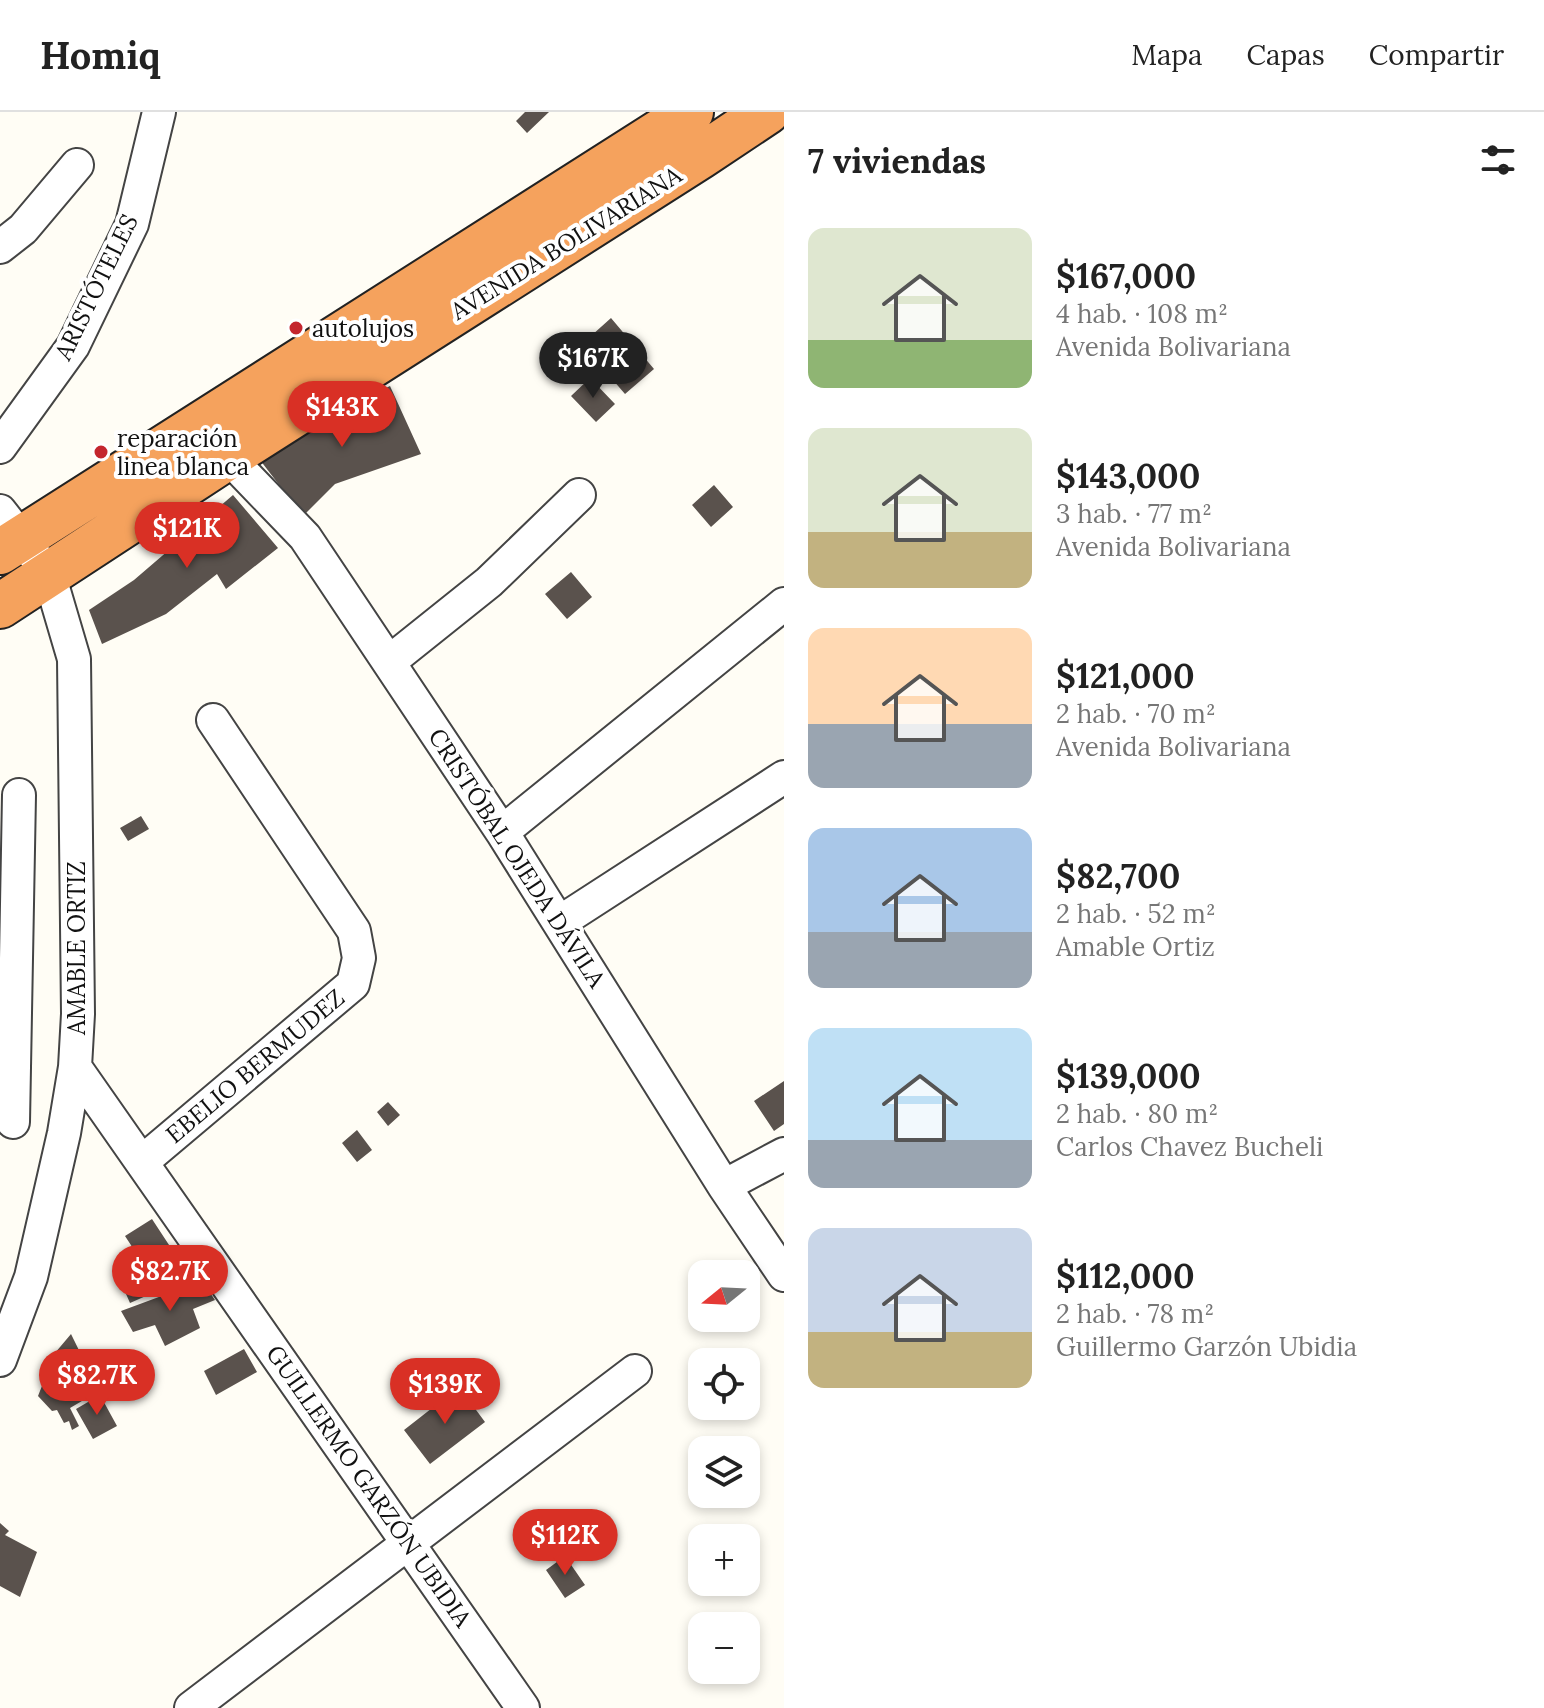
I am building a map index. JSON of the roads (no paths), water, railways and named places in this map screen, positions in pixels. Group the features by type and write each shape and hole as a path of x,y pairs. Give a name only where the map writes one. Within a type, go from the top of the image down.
{"highway":[{"name":"AVENIDA BOLIVARIANA","path":"7,534 691,112"},
{"name":"AVENIDA BOLIVARIANA","path":"0,606 767,112"}],"street":[{"name":"ARISTÓTELES","path":"0,447 73,346 132,224 159,112"},
{"path":"0,247 23,229 77,165"},
{"name":"CRISTÓBAL OJEDA DÁVILA","path":"228,457 305,537 502,832 724,1186 784,1275"},
{"path":"389,662 489,582 579,495"},
{"name":"AMABLE ORTIZ","path":"0,1360 31,1277 64,1133 75,1067 78,1014 74,659 49,574 7,534"},
{"path":"502,832 784,604"},
{"name":"EBELIO BERMUDEZ","path":"143,1161 353,984 359,958 354,931 213,720"},
{"path":"560,922 784,777"},
{"path":"19,795 7,1119 64,1133"},
{"name":"GUILLERMO GARZÓN UBIDIA","path":"75,1067 523,1708"},
{"path":"724,1186 784,1154"},
{"path":"191,1708 635,1371"}],"place":[{"name":"autolujos","path":"296,328"},
{"name":"reparación linea blanca","path":"101,452"}]}
